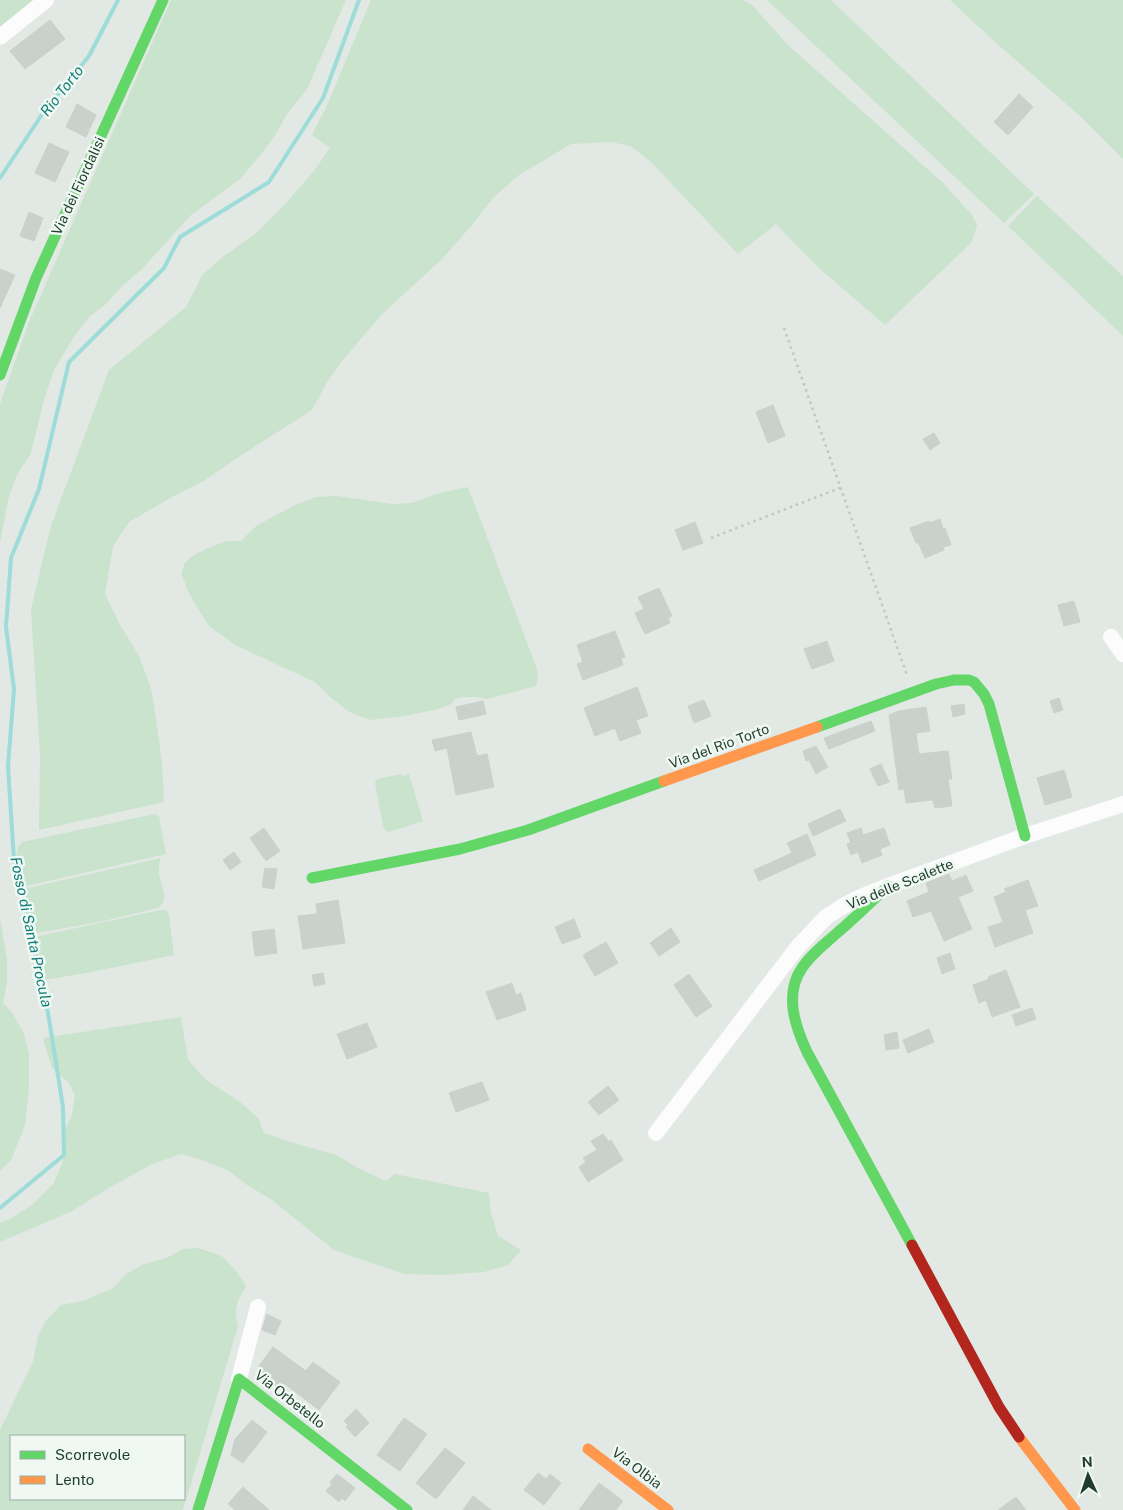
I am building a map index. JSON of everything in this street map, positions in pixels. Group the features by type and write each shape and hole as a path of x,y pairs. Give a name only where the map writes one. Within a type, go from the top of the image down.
{"street":[{"path":"0,37 46,0"},
{"name":"Via dei Fiordalisi","path":"0,376 36,278 163,0"},
{"path":"1111,637 1123,654"},
{"name":"Via del Rio Torto","path":"312,878 460,849 528,830 943,682 961,679 970,680 982,688 992,710 1025,836"},
{"name":"Via delle Scalette","path":"656,1133 809,934 826,917 850,902 888,886 1025,836 1123,804"},
{"path":"888,886 813,956 801,970 795,982 793,994 799,1033 807,1052 999,1407 1026,1446 1076,1510"},
{"path":"239,1378 258,1307"},
{"name":"Via Orbetello","path":"198,1510 239,1378 407,1510"},
{"name":"Via Olbia","path":"588,1449 668,1510"}],"path":[{"path":"784,328 913,693"},
{"path":"711,538 841,488"}],"green space":[{"path":"0,0 36,0 0,30"},
{"path":"171,0 346,0 307,89 287,114 262,153 240,179 191,215 141,270 123,285 106,304 89,317 75,335 54,370 44,399 31,453 17,475 8,500 0,543 0,404 29,322"},
{"path":"371,0 742,0 751,4 789,46 943,183 972,215 977,225 972,242 885,325 819,268 776,224 738,254 652,163 631,146 611,142 571,144 519,175 493,198 441,260 382,314 342,361 327,382 312,410 205,480 129,522 113,546 105,594 119,623 139,656 152,692 162,762 164,802 39,830 40,754 31,609 51,526 109,370 186,307 203,274 255,234 314,171 330,148 312,135 329,101"},
{"path":"767,0 831,0 1034,194 1004,223"},
{"path":"950,0 1123,0 1123,159 1079,115"},
{"path":"1037,196 1123,276 1123,336 1008,226"},
{"path":"468,487 537,669 536,686 487,699 464,697 455,699 450,705 438,709 405,716 369,720 348,711 315,682 237,646 210,627 189,593 181,573 185,563 192,556 226,541 241,541 256,526 297,504 316,497 337,496 392,504 412,503 440,493"},
{"path":"401,774 402,776 409,774 423,821 389,832 383,826 375,783 377,779"},
{"path":"155,814 159,816 166,854 18,888 16,858 22,842"},
{"path":"161,858 159,872 164,898 158,908 99,922 37,933 28,928 19,890"},
{"path":"167,910 169,915 174,955 44,980 36,940 39,936"},
{"path":"0,919 7,959 7,982 3,1003 13,1014 24,1034 29,1054 29,1089 25,1125 11,1160 0,1171"},
{"path":"181,1017 188,1060 205,1079 240,1102 258,1118 264,1133 334,1154 386,1181 395,1174 489,1193 491,1213 498,1236 521,1250 508,1265 484,1272 443,1275 404,1274 334,1250 272,1200 247,1185 229,1171 181,1154 152,1164 72,1211 0,1242 0,1223 32,1205 53,1184 63,1162 62,1143 66,1127 72,1115 75,1095 68,1082 52,1068 43,1038"},
{"path":"198,1248 222,1256 236,1271 246,1286 237,1305 238,1326 183,1510 0,1510 0,1430 33,1362 38,1336 46,1321 61,1305 83,1301 113,1288 126,1274 144,1264 167,1258 182,1249"}],"building":[{"path":"50,20 65,39 25,69 10,51"},
{"path":"1019,94 1033,107 1008,135 994,122"},
{"path":"77,104 96,115 86,137 66,127"},
{"path":"49,143 69,152 55,182 35,173"},
{"path":"29,212 43,218 34,241 20,236"},
{"path":"0,269 15,275 0,308"},
{"path":"773,405 785,436 768,443 756,412"},
{"path":"934,433 940,443 930,450 923,439"},
{"path":"940,519 951,545 943,547 944,550 925,558 910,528"},
{"path":"695,522 703,543 683,550 675,530"},
{"path":"659,588 672,616 668,618 670,623 645,634 635,613 644,609 638,597"},
{"path":"1074,601 1080,622 1064,626 1058,605"},
{"path":"615,631 625,657 621,658 623,665 583,680 577,664 583,662 577,645"},
{"path":"827,641 834,661 812,669 804,649"},
{"path":"637,687 648,716 636,720 641,733 620,741 615,728 595,736 584,708"},
{"path":"1059,698 1063,710 1054,713 1050,701"},
{"path":"704,700 711,716 694,723 688,706"},
{"path":"483,701 486,714 459,720 456,707"},
{"path":"964,704 965,714 953,717 951,706"},
{"path":"926,707 930,731 916,733 919,754 948,751 952,779 948,779 952,806 935,808 933,800 906,803 904,789 899,790 889,715 899,711"},
{"path":"871,721 875,731 829,749 824,738"},
{"path":"471,732 477,756 487,754 494,787 456,795 447,748 435,751 432,740"},
{"path":"816,746 828,767 816,774 809,760 806,761 803,751"},
{"path":"881,764 889,782 878,786 870,769"},
{"path":"1064,770 1072,797 1045,805 1037,778"},
{"path":"840,809 846,821 813,836 808,824"},
{"path":"264,828 280,851 266,861 250,838"},
{"path":"861,828 863,835 884,828 890,845 880,849 882,855 862,863 858,852 851,855 847,844 851,843 847,833"},
{"path":"807,834 816,855 759,881 754,870 792,853 787,843"},
{"path":"234,852 241,862 230,870 223,860"},
{"path":"265,868 277,869 274,889 262,887"},
{"path":"949,874 952,881 966,875 973,891 958,897 972,929 944,941 931,911 913,917 907,901 929,892 926,883"},
{"path":"1028,880 1038,906 1025,910 1033,933 995,947 988,927 1003,922 994,897 1006,892 1004,889"},
{"path":"338,900 345,943 303,949 298,916 317,914 316,904"},
{"path":"574,919 581,937 562,944 555,927"},
{"path":"671,928 680,942 659,956 650,943"},
{"path":"274,929 277,953 255,956 252,932"},
{"path":"606,942 618,963 595,976 583,955"},
{"path":"950,953 955,969 942,974 937,958"},
{"path":"1006,970 1020,1007 992,1017 986,1000 979,1003 973,985"},
{"path":"323,973 325,984 314,986 312,975"},
{"path":"689,974 712,1006 696,1017 674,985"},
{"path":"512,983 516,995 521,993 526,1010 497,1020 486,992"},
{"path":"1032,1008 1036,1019 1016,1026 1012,1015"},
{"path":"367,1023 377,1047 347,1059 337,1034"},
{"path":"929,1029 934,1042 908,1053 903,1040"},
{"path":"897,1032 899,1048 886,1050 884,1035"},
{"path":"482,1082 489,1100 456,1112 449,1093"},
{"path":"608,1086 619,1100 599,1115 588,1102"},
{"path":"603,1134 609,1142 611,1140 623,1160 588,1182 579,1167 586,1162 583,1158 597,1150 591,1141"},
{"path":"267,1314 281,1321 275,1335 262,1330"},
{"path":"273,1347 306,1371 313,1362 340,1382 319,1410 285,1384 280,1391 259,1375 259,1366"},
{"path":"356,1409 369,1423 355,1437 346,1427 348,1425 344,1421"},
{"path":"404,1418 427,1434 400,1471 377,1455"},
{"path":"252,1420 267,1432 243,1463 231,1455 235,1439"},
{"path":"445,1448 465,1463 436,1499 416,1483"},
{"path":"538,1473 546,1479 550,1474 561,1483 544,1505 524,1490"},
{"path":"337,1474 355,1488 345,1501 342,1498 339,1502 326,1491 332,1484 330,1482"},
{"path":"599,1483 623,1501 616,1510 579,1510"},
{"path":"243,1487 269,1510 235,1510 228,1504"},
{"path":"473,1496 491,1510 463,1510"},
{"path":"1016,1497 1026,1510 998,1510"}],"waterway":[{"name":"Rio Torto","path":"0,178 43,113 89,56 118,0"},
{"name":"Fosso di Santa Procula","path":"0,1208 64,1155 63,1107 45,994 14,861 8,766 14,689 6,627 11,558 39,489 69,362 164,268 180,237 269,182 323,98 359,0"}],"traffic: fast":[{"path":"0,375 36,278 163,0"},
{"path":"817,727 936,684 954,680 974,682 984,694 989,704 1025,836"},
{"path":"312,878 460,849 528,830 664,781"},
{"path":"888,886 857,916 818,949 802,968 794,988 793,1010 795,1021 807,1052 912,1245"},
{"path":"198,1510 239,1379 407,1510"}],"traffic: slow":[{"path":"664,781 817,727"},
{"path":"1019,1437 1075,1510"},
{"path":"588,1449 668,1510"}],"traffic: jam":[{"path":"912,1245 999,1407 1019,1437"}]}
